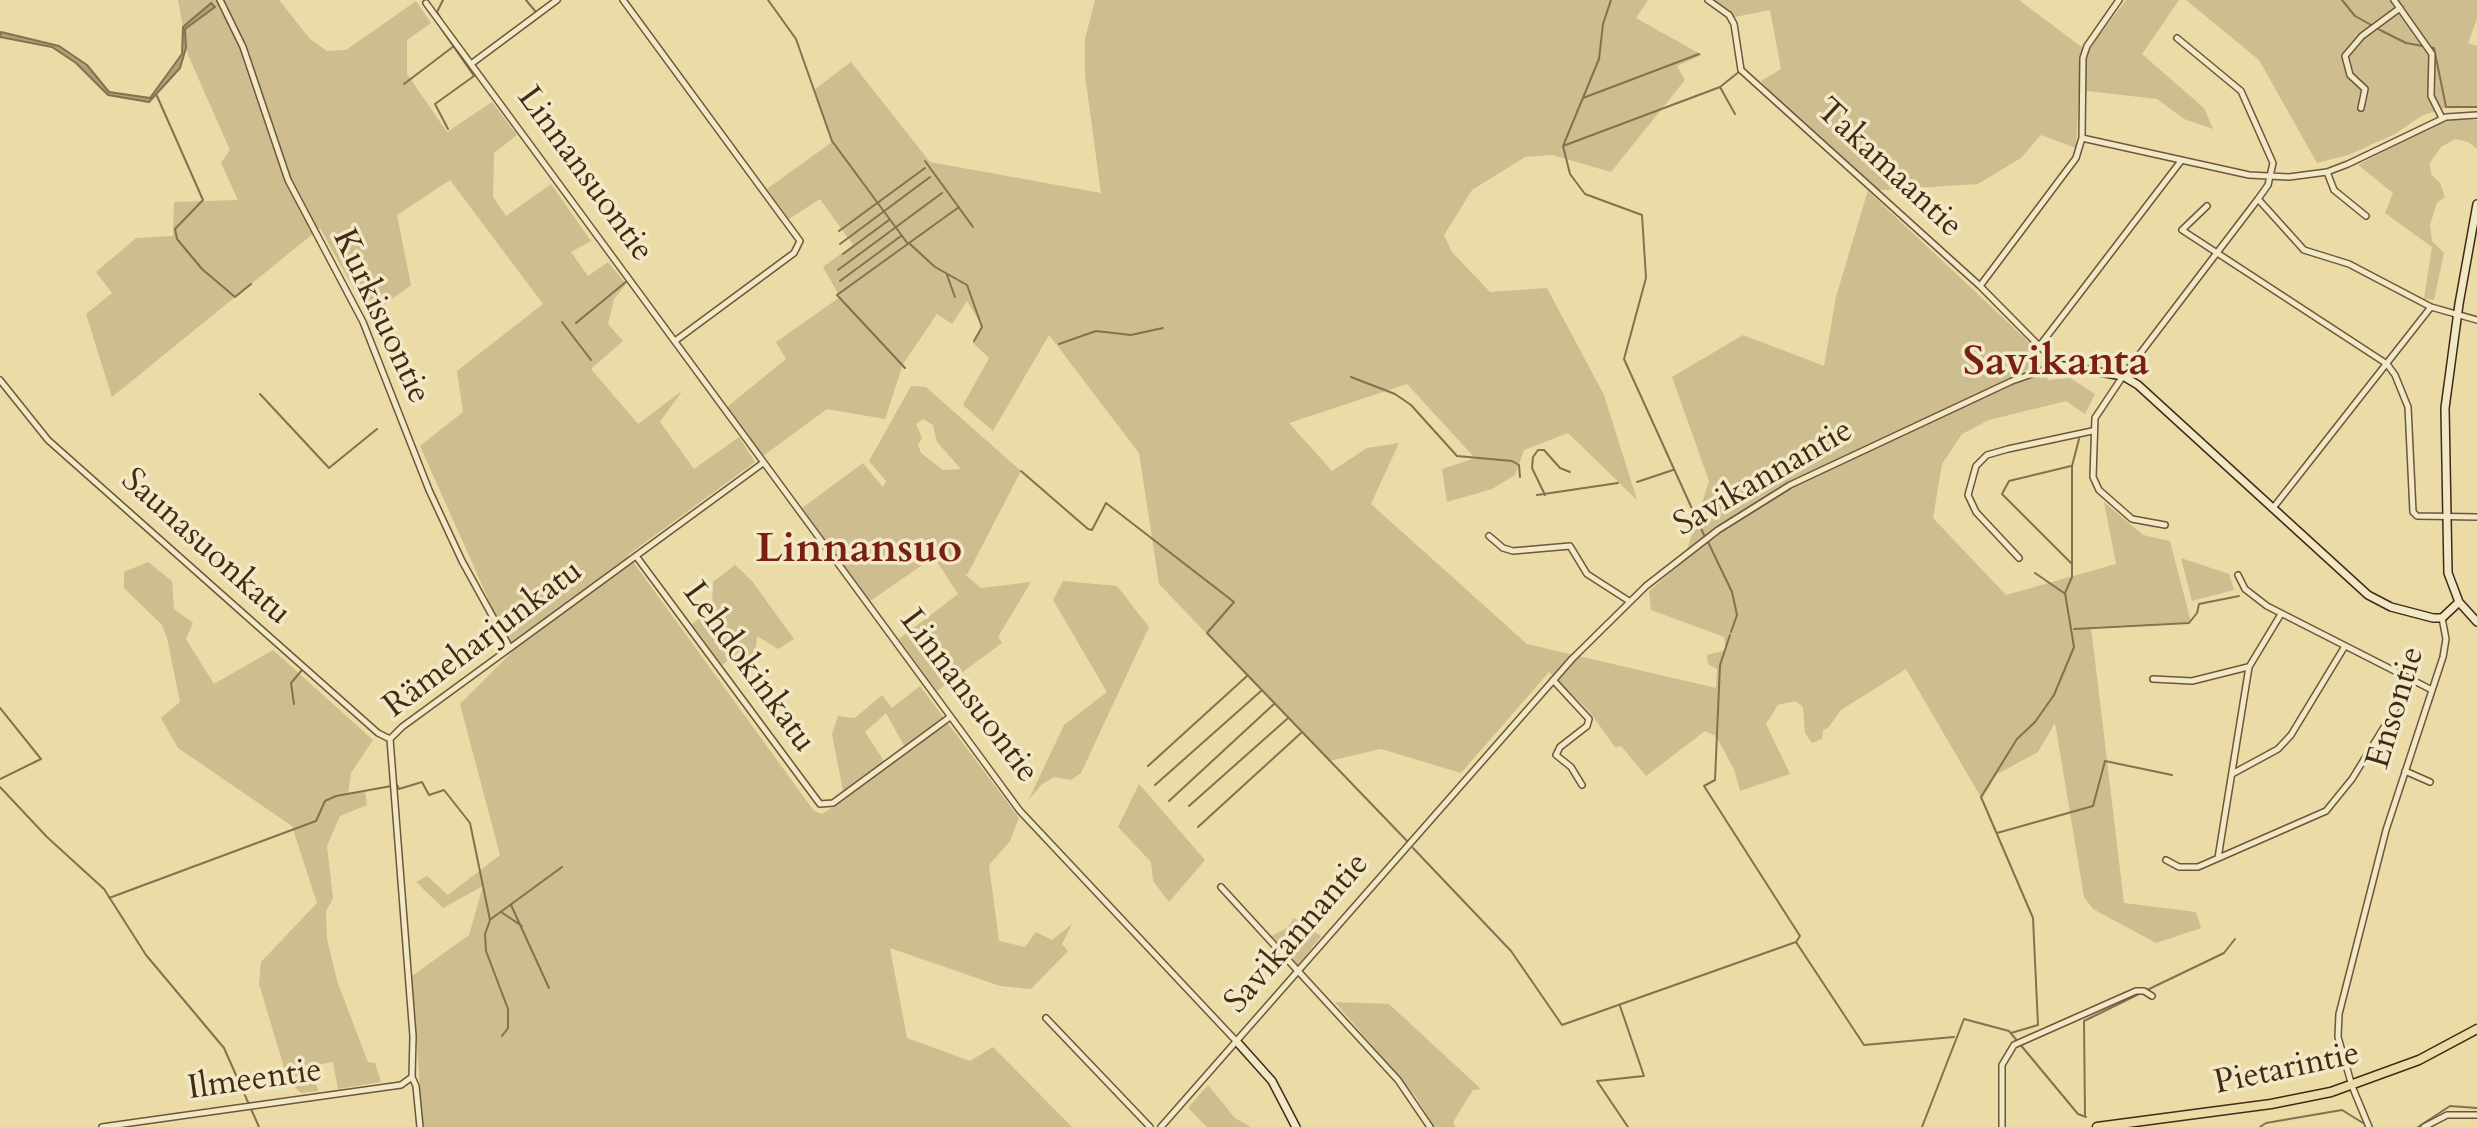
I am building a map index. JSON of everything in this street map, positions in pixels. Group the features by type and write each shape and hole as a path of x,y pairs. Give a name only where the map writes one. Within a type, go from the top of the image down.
{"main road":[{"name":"Pietarintie","path":"2097,1127 2271,1104 2352,1086 2419,1060 2477,1029"}],"street":[{"name":"Kurkisuontie","path":"220,0 243,47 288,180 363,322 429,490 462,561 510,648"},
{"path":"471,64 557,0"},
{"path":"623,0 800,245 675,341"},
{"name":"Takamaantie","path":"1708,0 1729,15 1734,24 1741,70 1980,286 2041,344 2058,365"},
{"path":"1980,286 2058,187 2076,158 2082,138 2083,58 2087,46 2119,0"},
{"path":"2394,0 2432,54 2431,96 2442,118"},
{"name":"Linnansuontie","path":"426,3 950,717 1054,850 1272,1081 1296,1127"},
{"path":"2361,108 2365,89 2350,75 2345,56 2362,36 2400,8"},
{"path":"2165,525 2132,519 2099,490 2093,477 2092,431 2102,405 2258,199 2271,176 2273,163 2241,91 2177,38"},
{"path":"2082,138 2181,161 2271,176 2327,172 2442,118 2477,115"},
{"path":"2041,344 2181,161"},
{"path":"2327,172 2334,190 2366,216"},
{"path":"2258,199 2304,250 2349,264 2431,307 2477,320"},
{"path":"2477,204 2457,314 2445,408 2448,573 2459,602 2477,622"},
{"path":"2207,206 2182,230 2387,364 2405,392 2408,407 2413,512 2417,516 2477,517"},
{"path":"2273,509 2431,307"},
{"name":"Savikannantie","path":"1161,1127 1238,1043 1553,680 1629,601 1698,544 1790,485 2012,381 2058,365 2123,376 2138,385 2368,595 2404,611 2442,618"},
{"name":"Saunasuonkatu","path":"0,380 48,440 378,733 390,739"},
{"path":"2019,558 1976,512 1968,495 1976,466 1987,455 2092,431"},
{"name":"Rämeharjunkatu","path":"420,1127 416,1086 412,1077 413,1047 390,739 763,463"},
{"path":"1489,536 1513,551 1570,546 1587,574 1629,601"},
{"name":"Lehdokinkatu","path":"636,556 817,801 824,805 833,803 950,717"},
{"path":"2238,575 2253,596 2281,614 2432,690"},
{"name":"Ensontie","path":"2369,1127 2352,1086 2338,1037 2339,1014 2381,846 2445,649 2442,618 2459,602"},
{"path":"2218,858 2249,667 2281,614"},
{"path":"2231,774 2278,749 2291,735 2345,646"},
{"path":"2153,679 2210,679 2249,667"},
{"path":"1553,680 1589,719 1587,726 1560,747 1556,755 1571,767 1582,785"},
{"path":"2166,860 2189,868 2326,811 2352,779 2413,680"},
{"path":"2405,771 2430,782"},
{"path":"1221,887 1398,1080 1430,1127"},
{"path":"2002,1127 2002,1065 2014,1045 2136,991 2152,996"},
{"path":"1046,1018 1150,1127"},
{"name":"Ilmeentie","path":"102,1127 401,1085 412,1077"},
{"path":"2424,1127 2447,1115 2477,1115"}],"shaded area":[{"path":"178,0 279,0 310,39 327,51 346,50 416,1 431,23 407,40 407,74 447,132 492,102 517,135 494,153 493,197 506,216 551,184 591,241 571,252 588,276 608,262 626,284 614,299 608,324 623,341 591,369 638,424 682,391 660,422 694,469 739,437 755,462 628,555 814,811 822,814 844,800 907,751 886,713 865,732 884,761 843,791 832,734 838,716 855,718 882,695 892,708 920,686 1019,818 1010,841 989,865 999,941 1025,947 1036,932 1052,940 1072,924 1062,944 1068,951 1031,989 1000,986 890,948 907,1038 970,1061 993,1047 1072,1127 423,1127 412,976 469,935 483,886 443,908 416,882 427,876 448,895 500,855 460,704 512,652 420,446 463,412 457,371 543,304 450,180 397,215 411,285 369,316 320,228 112,397 86,314 112,293 96,272 136,238 173,236 174,202 238,200 221,163 230,150 188,55"},
{"path":"1095,0 1648,0 1636,18 1702,55 1677,66 1685,80 1611,172 1552,155 1525,157 1472,190 1444,235 1452,252 1490,292 1547,288 1604,395 1637,500 1568,433 1524,450 1515,475 1492,489 1447,502 1442,469 1475,458 1407,384 1289,423 1332,471 1367,448 1399,443 1371,504 1527,644 1716,688 1717,669 1708,664 1707,655 1726,650 1724,637 1651,610 1649,591 1683,562 1709,481 1672,377 1743,335 1824,366 1836,297 1868,190 1780,108 1761,81 1781,69 1770,10 1735,17 1712,0 2019,0 2087,51 2126,0 2179,0 2142,54 2204,108 2213,129 2184,119 2157,99 2079,90 2076,148 2041,135 2021,158 1978,184 1868,191 2034,347 2048,380 2070,378 2095,394 2085,414 2066,401 1989,420 1962,434 1942,464 1933,518 2006,595 2116,564 2104,502 2143,535 2170,541 2191,622 2091,627 2124,903 2196,912 2201,928 2156,943 2093,909 2084,897 2055,723 2038,752 1997,774 1982,799 1906,669 1841,710 1823,730 1822,739 1812,743 1805,733 1803,707 1795,701 1778,705 1766,724 1790,774 1740,791 1734,769 1716,736 1705,731 1646,776 1621,746 1615,747 1589,711 1549,672 1461,773 1381,749 1329,761 1159,584 1139,453 1049,335 993,431 963,405 989,358 973,343 982,326 967,301 952,324 937,314 903,364 885,419 827,409 763,456 727,407 786,359 776,342 840,297 823,267 853,245 820,199 789,219 767,189 832,142 814,90 851,62 930,162 1101,193 1085,75 1085,39"},
{"path":"2186,0 2477,0 2477,19 2468,43 2477,46 2477,107 2451,106 2421,116 2395,134 2348,155 2317,163 2259,60"},
{"path":"211,3 215,7 185,29 186,48 180,68 149,102 108,95 76,63 52,47 0,37 1,32 59,46 87,65 109,92 150,98 182,54 183,27"},
{"path":"2454,119 2477,120 2477,149 2468,142 2455,139 2441,147 2430,163 2431,174 2440,183 2445,197 2437,203 2430,225 2432,241 2444,253 2434,300 2424,299 2432,247 2385,213 2393,193 2358,165 2429,127"},
{"path":"911,386 926,387 1021,471 967,575 963,573 981,588 1031,582 998,637 1002,643 937,691 899,639 958,594 934,557 870,601 802,508 863,463 883,487 886,481 869,461","holes":["923,419 933,425 937,442 961,469 943,470 921,453 918,445 922,438 916,424"]},
{"path":"2181,558 2229,574 2234,590 2192,601"},
{"path":"148,562 172,581 174,609 193,623 186,639 214,684 273,650 373,740 351,773 348,794 365,792 367,805 340,816 327,846 333,898 326,911 327,939 338,984 368,1062 375,1063 381,1082 338,1089 333,1062 312,1066 318,1091 301,1093 288,1081 259,984 261,962 317,903 292,826 178,748 161,718 180,702 167,638 162,625 124,588 124,572"},
{"path":"735,565 752,581 794,639 778,649 757,636 754,668 741,650 722,665 692,624 712,608 713,582"},
{"path":"1063,581 1117,586 1149,627 1081,773 1071,780 1054,777 1041,785 1028,801 1064,725 1107,692 1053,600"},
{"path":"1139,784 1205,860 1169,902 1153,881 1151,862 1118,827"},
{"path":"1294,918 1321,936 1298,965 1272,936 1288,927"},
{"path":"1335,1002 1389,1004 1481,1089 1473,1090 1453,1122 1455,1127 1434,1127 1416,1097"},
{"path":"1208,1085 1235,1118 1251,1127 1207,1127 1188,1108"}],"waterway":[{"path":"440,17 437,12 443,0"},
{"path":"526,0 535,11"},
{"path":"768,0 796,39 832,141 908,244"},
{"path":"1611,0 1603,24 1599,59 1563,146 1570,174 1585,194 1642,215 1646,278 1624,359 1704,535"},
{"path":"2342,0 2355,16 2382,31 2406,43 2434,48 2446,107 2477,107"},
{"path":"436,21 474,76 435,104 448,129"},
{"path":"404,84 454,46"},
{"path":"1583,98 1699,54"},
{"path":"1563,146 1720,87 1740,71"},
{"path":"1720,87 1735,114"},
{"path":"157,96 203,200 175,229 177,239 202,269 235,297 251,284"},
{"path":"925,161 973,227"},
{"path":"839,231 925,168"},
{"path":"840,244 930,177"},
{"path":"838,270 942,193"},
{"path":"905,368 837,295 959,207"},
{"path":"843,254 889,220"},
{"path":"840,281 901,236"},
{"path":"910,244 935,267 967,285 982,327 974,341"},
{"path":"947,275 955,297"},
{"path":"576,323 627,281"},
{"path":"562,322 591,360"},
{"path":"1059,344 1096,331 1131,335 1163,328"},
{"path":"1351,377 1395,394 1411,405 1457,456 1512,461 1519,465 1520,477"},
{"path":"260,394 329,468 377,429"},
{"path":"2011,1033 2038,1025 2033,918 1981,797 2017,739 2035,722 2054,695 2074,647 2065,593 2072,577 2072,466 2079,439"},
{"path":"1545,495 1532,468 1533,457 1538,450 1544,450 1560,468 1570,472"},
{"path":"2071,466 2009,481 2002,494 2071,563"},
{"path":"1637,482 1673,470"},
{"path":"1021,471 1088,529 1092,530 1106,503 1234,602 1207,633 1408,842"},
{"path":"1537,495 1618,483"},
{"path":"1708,542 1732,592 1737,615 1731,632"},
{"path":"2035,573 2064,593"},
{"path":"2074,629 2189,623 2197,613 2199,604 2239,596"},
{"path":"1413,848 1511,951 1562,1025 1796,942 1800,936 1704,786 1715,780 1720,665 1730,635"},
{"path":"294,704 291,683 302,670"},
{"path":"1148,766 1247,676"},
{"path":"1155,785 1261,691"},
{"path":"1169,801 1274,704"},
{"path":"0,708 41,759 0,779"},
{"path":"1189,806 1287,719"},
{"path":"1198,827 1301,733"},
{"path":"1997,833 2093,806 2105,761 2172,775"},
{"path":"109,898 316,821 325,801 336,796 397,785 399,789 422,782 429,795 444,790 470,823 490,920 485,934 486,951 508,1009 508,1028 502,1036"},
{"path":"0,787 47,837 104,889 146,955 224,1048 259,1127"},
{"path":"491,919 562,867"},
{"path":"511,905 549,988"},
{"path":"501,912 522,926"},
{"path":"2147,990 2224,953 2235,939"},
{"path":"1796,942 1864,1045 1954,1037"},
{"path":"2085,1115 2084,1021 2141,993"},
{"path":"1620,1006 1644,1076 1597,1081 1628,1127"},
{"path":"1922,1127 1964,1019 2009,1031 2078,1114 2086,1117"},
{"path":"2418,1127 2450,1106 2477,1108"},
{"path":"2260,1127 2266,1123 2342,1110 2363,1123"}],"district":[{"name":"Savikanta","path":"2056,364"},
{"name":"Linnansuo","path":"859,551"}]}
